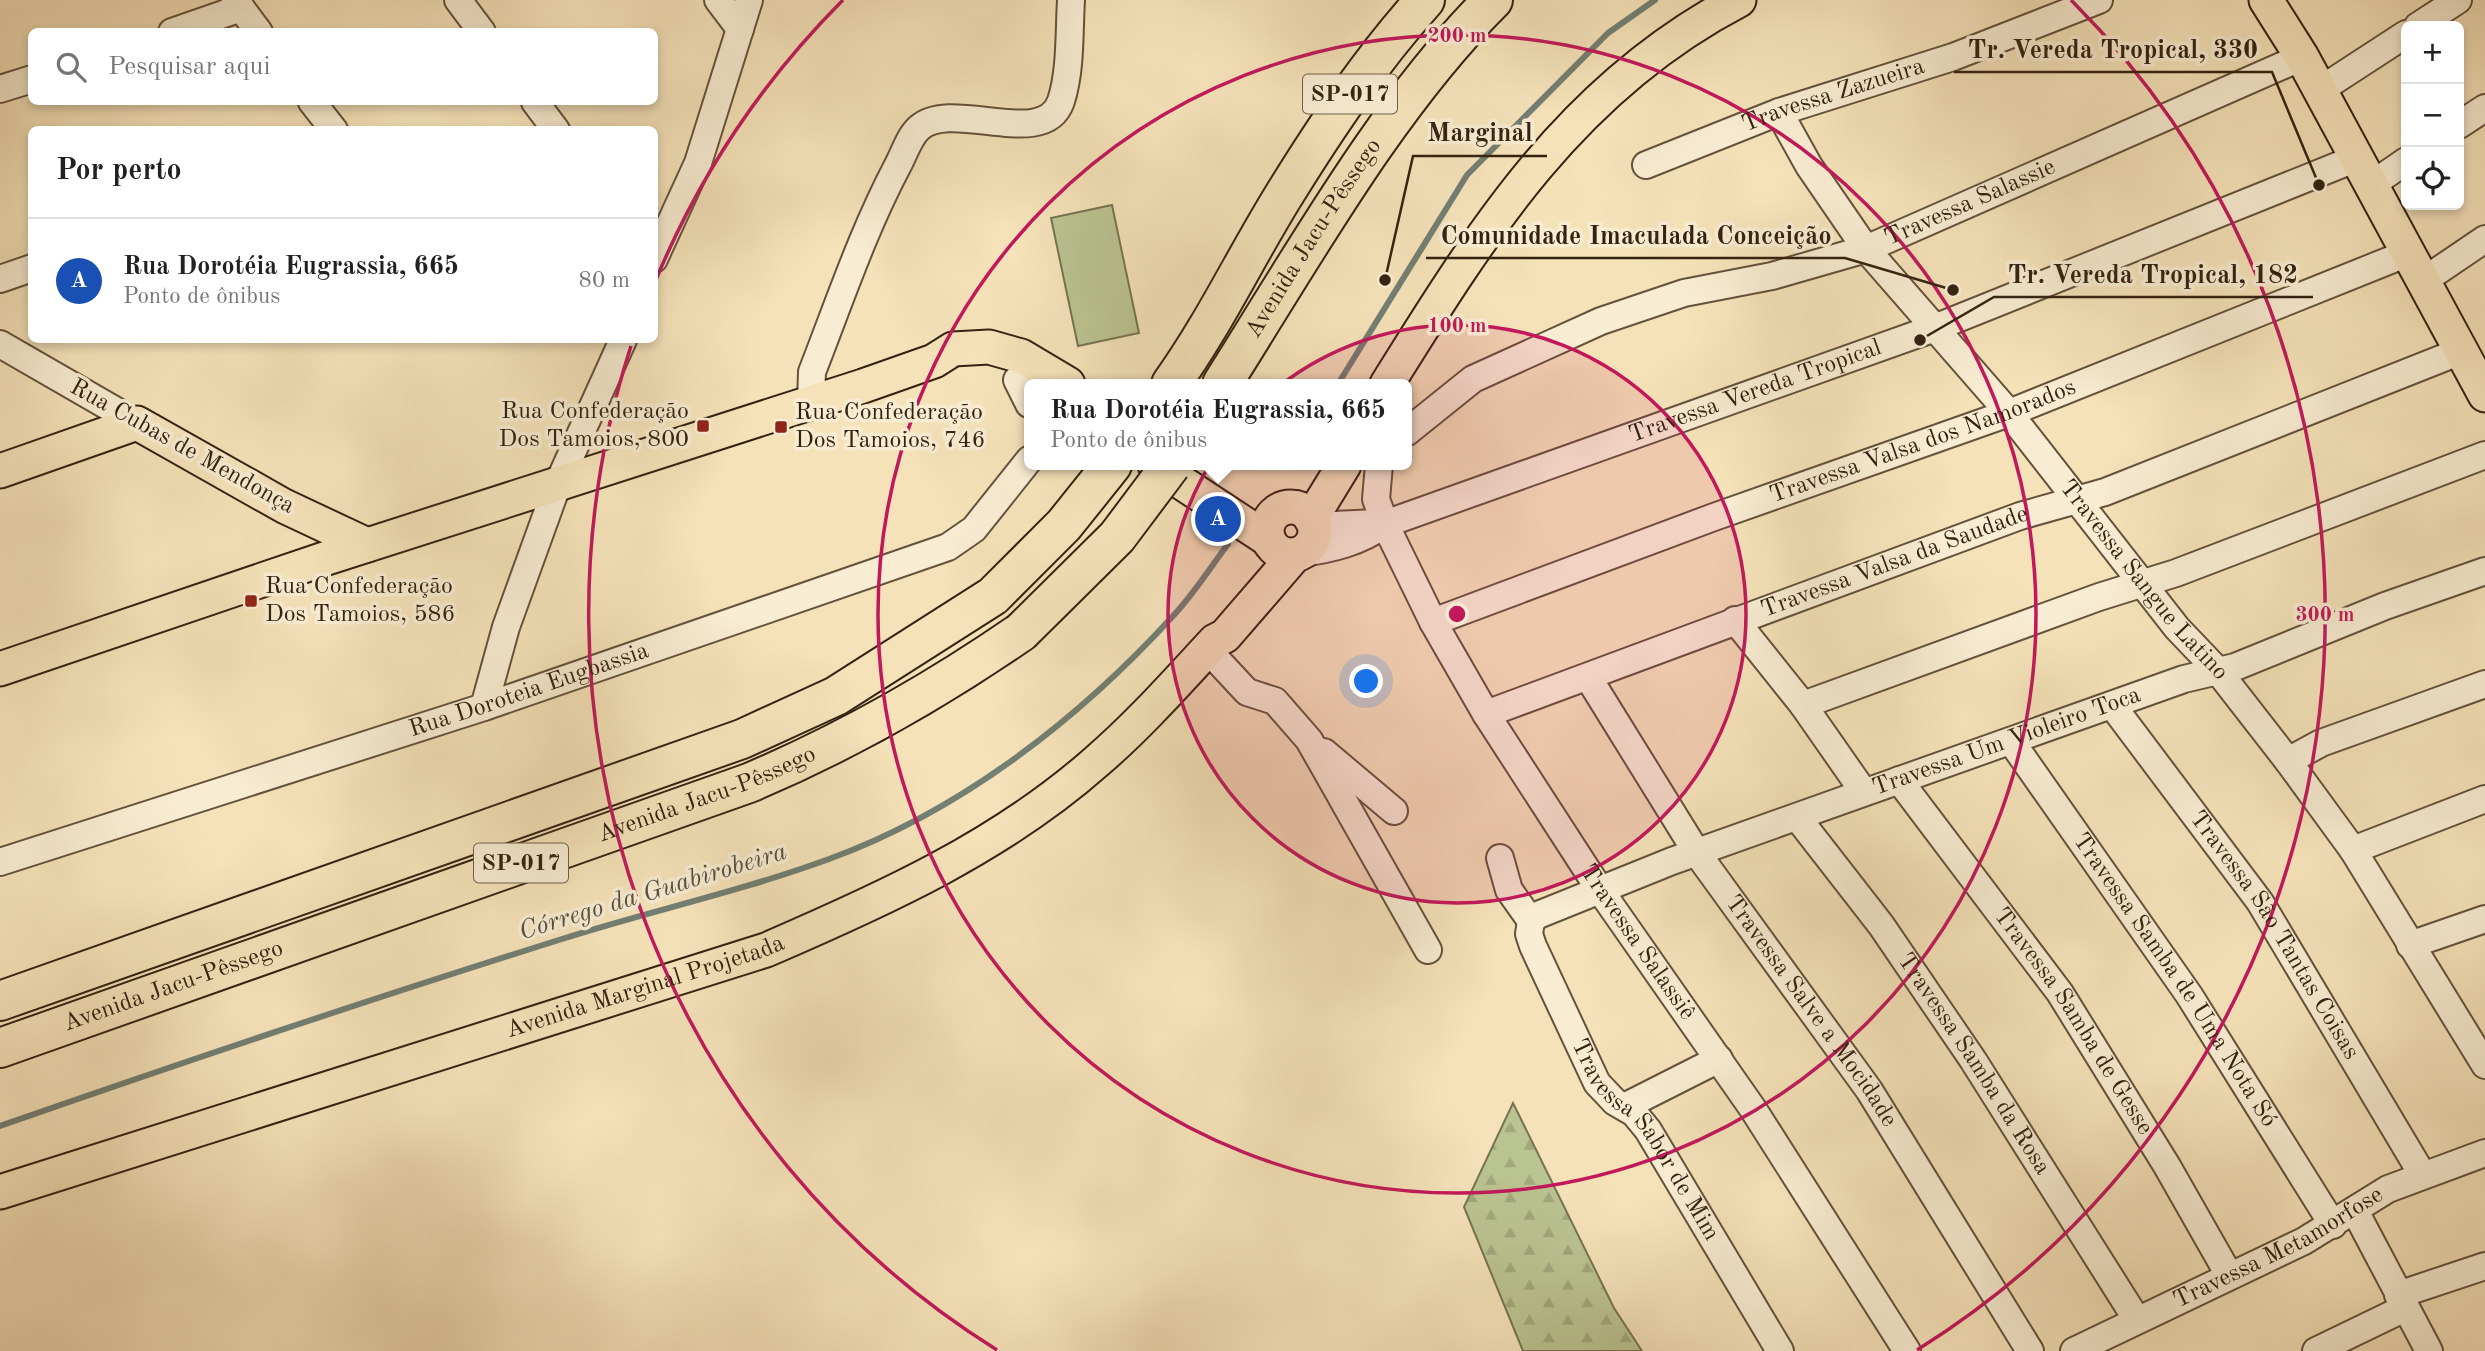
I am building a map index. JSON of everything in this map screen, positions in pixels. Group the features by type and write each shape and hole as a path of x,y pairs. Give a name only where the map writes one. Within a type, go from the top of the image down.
{"highway":[{"name":"Avenida Jacu-Pêssego","path":"1175,379 1195,351 1284,195 1369,65 1425,0"},
{"name":"Avenida Jacu-Pêssego","path":"1225,379 1332,211 1410,96 1493,0"},
{"name":"Avenida Jacu-Pêssego","path":"0,1001 742,739 836,696 993,596 1063,526 1108,470"},
{"name":"Avenida Jacu-Pêssego","path":"0,1048 749,783 830,749 917,701 1021,632 1117,537 1167,470"},
{"path":"0,980 91,969"}],"main road":[{"path":"1390,379 1472,250 1517,186 1566,131 1615,85 1664,46 1739,0"},
{"path":"2266,0 2302,57 2415,267 2476,372"},
{"path":"0,669 367,545 558,486 934,361 953,349 989,347 1021,356 1060,379"},
{"path":"934,361 975,365 1024,390"},
{"path":"0,471 137,424"},
{"name":"Rua Cubas de Mendonça","path":"137,424 284,506 367,545"},
{"path":"1165,470 1291,533"},
{"path":"1198,470 1291,533"},
{"name":"Avenida Marginal Projetada","path":"1291,533 1323,470"},
{"name":"Avenida Marginal Projetada","path":"0,1192 766,950 877,902 948,865 1035,810 1095,763 1147,714 1211,645 1225,636 1291,533 1340,470"}],"street":[{"path":"458,0 479,28"},
{"path":"718,0 740,29"},
{"path":"658,251 698,163 749,0"},
{"path":"811,402 812,372 885,189 919,128 943,118 1016,123 1045,120 1056,112 1065,84 1071,0"},
{"name":"Travessa Zazueira","path":"1646,165 1779,112 1954,57 2099,0"},
{"path":"2426,21 2458,0"},
{"path":"181,28 238,4 256,28"},
{"path":"2320,90 2401,37"},
{"name":"Travessa Salassie","path":"1412,428 1473,379 1601,321 1684,293 1772,275 1866,249 2302,57"},
{"path":"0,89 28,80"},
{"path":"314,105 331,126"},
{"path":"537,105 553,126"},
{"path":"2464,122 2485,107"},
{"name":"Travessa Sangue Latino","path":"1779,112 1809,166 1866,249 1932,329 2009,413 2178,628 2218,671 2288,761 2353,850 2410,945 2481,1050"},
{"name":"Travessa Vereda Tropical","path":"1291,533 1339,547 1370,535 1385,524 2364,172 2401,162"},
{"name":"Travessa Valsa dos Namorados","path":"1433,622 1714,517 2415,267 2485,239"},
{"path":"0,279 28,269"},
{"path":"484,706 506,627 558,486 622,343"},
{"name":"Rua Cubas de Mendonça","path":"0,344 137,424"},
{"name":"Travessa Valsa da Saudade","path":"1486,714 2020,516 2105,492 2476,372"},
{"path":"1803,705 2099,597 2144,584 2485,455"},
{"name":"Rua Doroteia Eugbassia","path":"0,862 484,706 948,547 974,529 1024,461"},
{"path":"1379,470 1376,499 1385,524"},
{"name":"Travessa Salassiê","path":"1385,524 1433,622 1486,714 1600,890 1719,1059 1907,1351"},
{"name":"Travessa Um Violeiro Toca","path":"1531,921 1538,915 1600,890 1863,791 2184,678 2218,671 2485,571"},
{"path":"1735,620 1803,705 1863,791"},
{"path":"1211,645 1247,692 1275,701 1309,740 1394,811"},
{"name":"Travessa Salve a Mocidade","path":"1588,677 1697,853 1869,1090 2030,1351"},
{"path":"2288,761 2321,743 2485,684"},
{"name":"Travessa São Tantas Coisas","path":"2112,705 2260,902 2422,1174"},
{"path":"1309,740 1428,950"},
{"name":"Travessa Samba de Uma Nota Só","path":"2011,741 2402,1301 2429,1351"},
{"name":"Travessa Samba de Gesse","path":"1899,780 2060,993 2167,1166 2230,1275"},
{"path":"2353,850 2485,799"},
{"name":"Travessa Samba da Rosa","path":"1797,817 1881,925 1973,1060 2137,1320"},
{"path":"1500,858 1509,890 1531,921"},
{"path":"2410,945 2485,919"},
{"name":"Travessa Sabor de Mim","path":"1531,921 1529,934 1597,1083 1615,1102 1626,1106 1648,1130 1780,1351"},
{"path":"1626,1106 1719,1059"},
{"name":"Travessa Metamorfose","path":"2074,1351 2344,1218 2388,1189 2422,1174 2485,1153"},
{"path":"2321,1350 2402,1301 2485,1265"}],"green space":[{"path":"1112,205 1139,333 1078,346 1051,218"},
{"path":"1513,1103 1614,1308 1642,1351 1523,1351 1464,1207"}],"waterway":[{"name":"Córrego da Guabirobeira","path":"1341,379 1467,175 1608,33 1655,0"},
{"name":"Córrego da Guabirobeira","path":"0,1126 280,1030 595,929 796,870 878,839 971,788 1058,725 1098,691 1173,616 1228,544"}],"place":[{"name":"Tr. Vereda Tropical, 330","path":"2319,185"},
{"name":"Marginal","path":"1385,280"},
{"name":"Comunidade Imaculada Conceição","path":"1953,290"},
{"name":"Tr. Vereda Tropical, 182","path":"1920,340"},
{"name":"Rua Confederação Dos Tamoios, 800","path":"703,426"},
{"name":"Rua Confederação Dos Tamoios, 746","path":"781,427"},
{"name":"Rua Dorotéia Eugrassia, 665","path":"1218,519"},
{"name":"Rua Confederação Dos Tamoios, 586","path":"251,601"}]}
